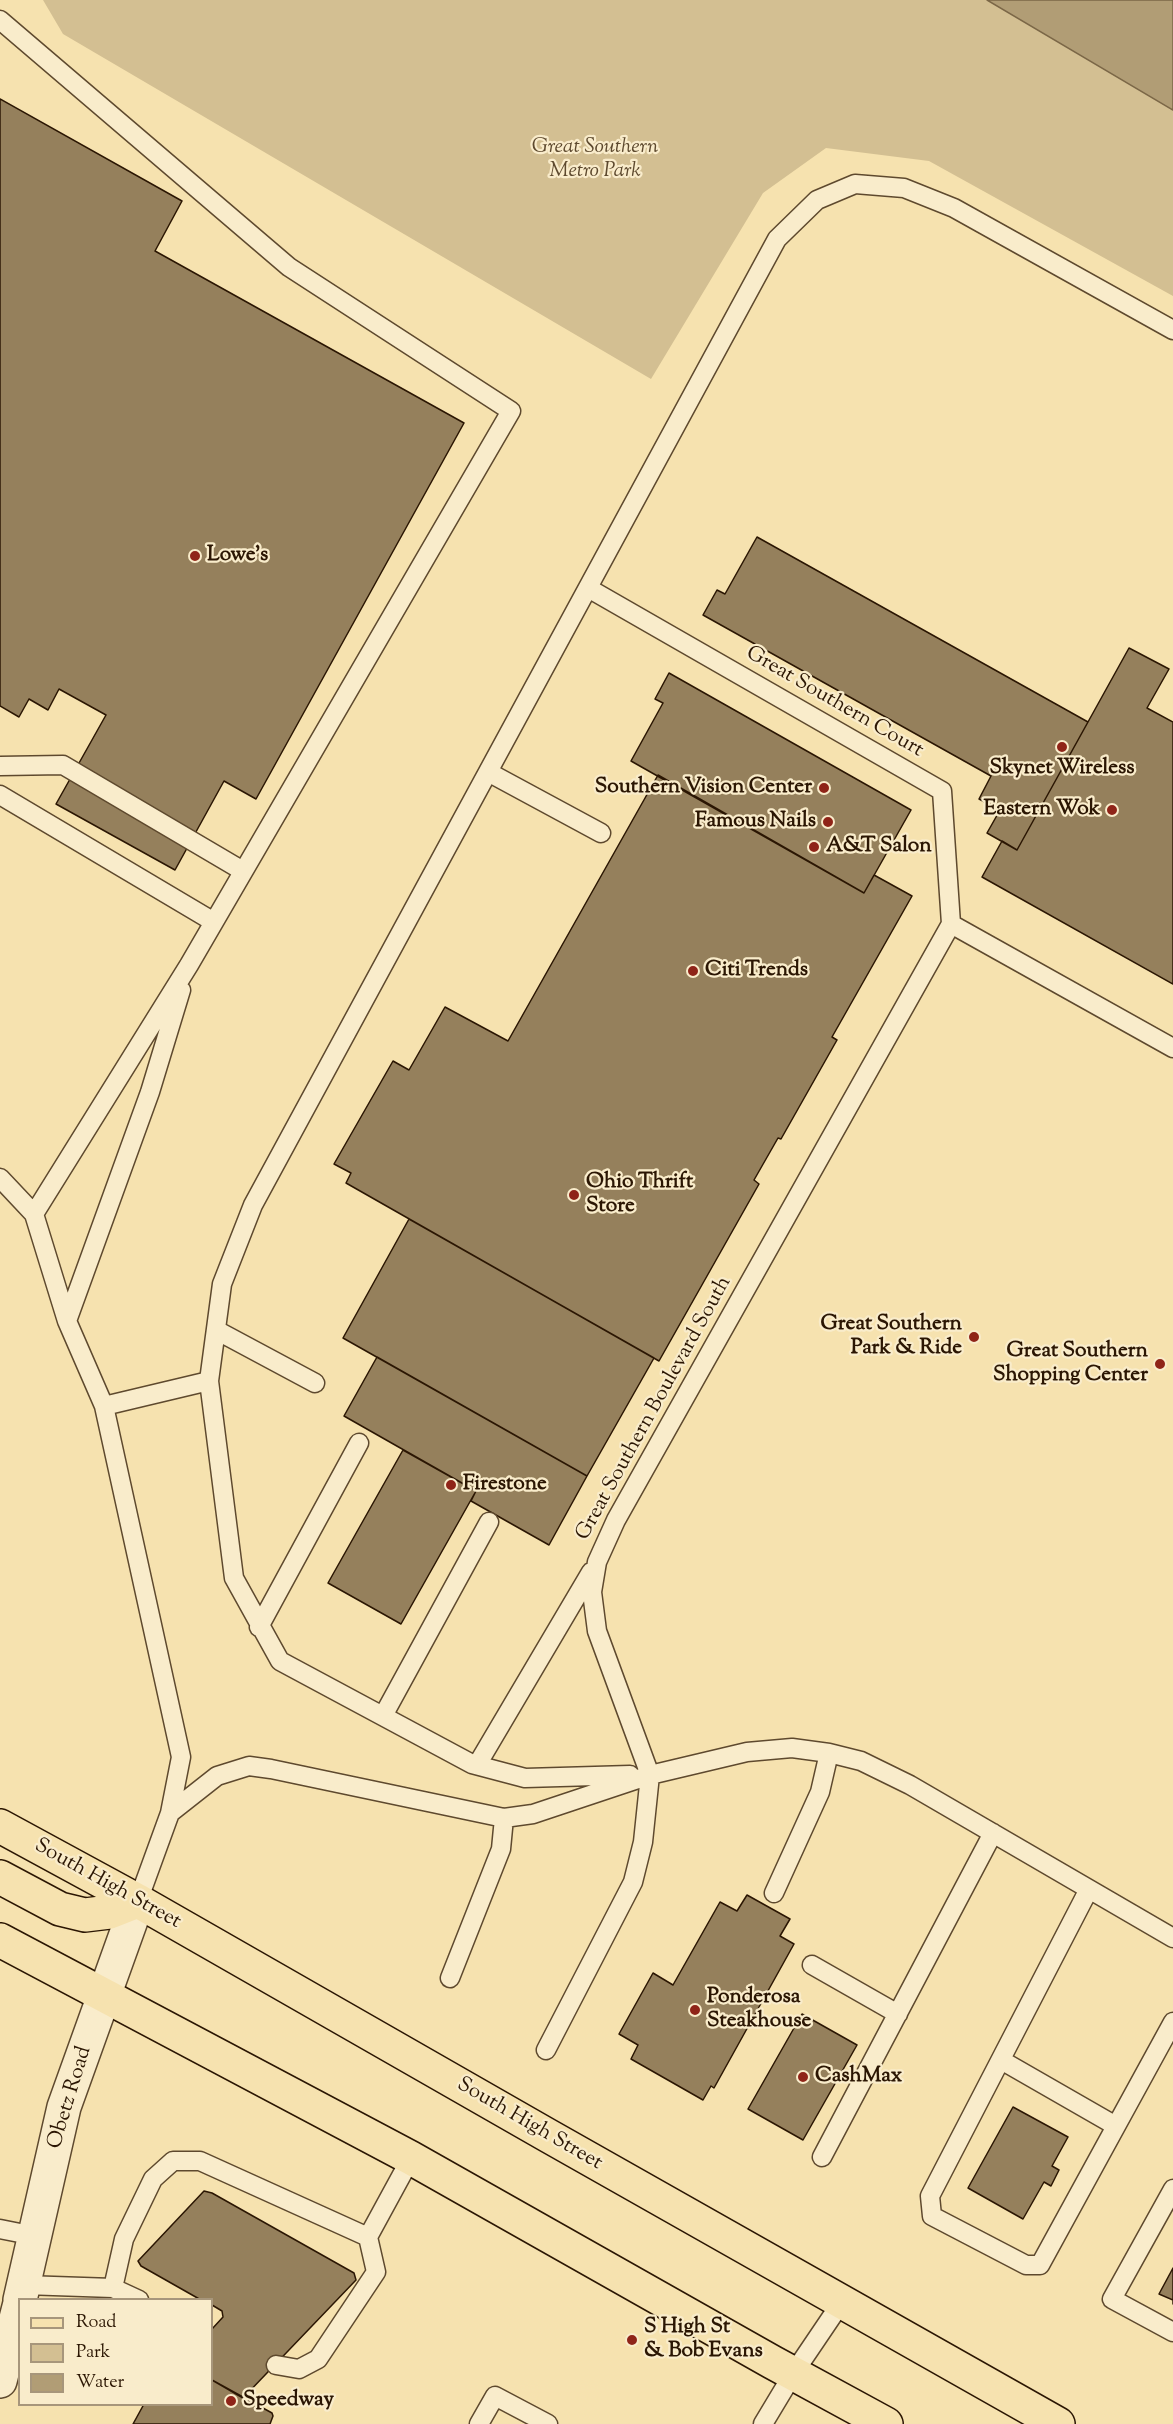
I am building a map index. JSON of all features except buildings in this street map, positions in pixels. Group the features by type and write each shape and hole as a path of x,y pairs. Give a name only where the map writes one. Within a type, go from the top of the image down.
{"main road":[{"name":"South High Street","path":"0,1826 138,1901 841,2303 1059,2424"},
{"path":"0,1877 60,1909 85,1915 110,1912 138,1901"},
{"path":"0,1940 411,2158 793,2374 886,2424"}],"street":[{"name":"Obetz Road","path":"21,2296 64,2107 138,1901"},
{"name":"Obetz Road","path":"0,2381 18,2308"}],"lane":[{"path":"0,20 289,267 512,411 189,965 34,1214"},
{"path":"650,1775 525,1778 477,1765 280,1661 259,1627 234,1578 209,1381 222,1284 253,1205 777,239 817,200 855,184 904,188 954,208 1173,330"},
{"name":"Great Southern Court","path":"588,588 942,791 951,924"},
{"path":"0,766 63,765 243,871"},
{"path":"488,772 601,833"},
{"path":"0,795 214,922"},
{"path":"951,924 1173,1048"},
{"name":"Great Southern Boulevard South","path":"650,1775 597,1631 592,1592 597,1562 616,1520 951,924"},
{"path":"67,1321 150,1092 189,965"},
{"path":"0,1178 34,1214 67,1321 104,1406 181,1757 170,1813 138,1901"},
{"path":"216,1330 315,1383"},
{"path":"104,1406 209,1381"},
{"path":"259,1627 359,1443"},
{"path":"383,1716 489,1522"},
{"path":"477,1765 597,1562"},
{"path":"170,1813 217,1776 249,1766 271,1768 504,1818 533,1814 650,1775 747,1752 792,1749 829,1753 861,1761 910,1785 1173,1938"},
{"path":"774,1893 820,1792 829,1753"},
{"path":"546,2049 633,1882 643,1842 650,1775"},
{"path":"450,1978 501,1849 504,1818"},
{"path":"822,2157 993,1833"},
{"path":"1089,1889 930,2196 932,2216 1026,2265 1040,2265 1173,2022"},
{"path":"812,1965 898,2014"},
{"path":"1001,2060 1116,2126"},
{"path":"276,2365 299,2369 318,2359 376,2272 368,2237 411,2158"},
{"path":"113,2288 124,2239 153,2180 173,2161 200,2161 368,2237"},
{"path":"1173,2189 1112,2299 1173,2332"},
{"path":"0,2229 35,2236"},
{"path":"21,2296 113,2288 135,2298"},
{"path":"763,2424 793,2374 841,2303"},
{"path":"479,2424 495,2396 548,2424"}],"green space":[{"name":"Great Southern Metro Park","path":"43,0 1173,0 1173,296 929,161 826,148 763,193 651,379 63,34"}],"water":[{"path":"987,0 1173,0 1173,110"}],"place":[{"name":"Lowe's","path":"195,556"},
{"name":"Skynet Wireless","path":"1062,747"},
{"name":"Southern Vision Center","path":"824,788"},
{"name":"Eastern Wok","path":"1112,810"},
{"name":"Famous Nails","path":"828,822"},
{"name":"A&T Salon","path":"814,847"},
{"name":"Citi Trends","path":"693,971"},
{"name":"Ohio Thrift Store","path":"574,1195"},
{"name":"Great Southern Park & Ride","path":"974,1337"},
{"name":"Great Southern Shopping Center","path":"1160,1364"},
{"name":"Firestone","path":"451,1485"},
{"name":"Ponderosa Steakhouse","path":"695,2010"},
{"name":"CashMax","path":"803,2077"},
{"name":"S High St & Bob Evans","path":"632,2340"},
{"name":"Speedway","path":"231,2401"}]}
